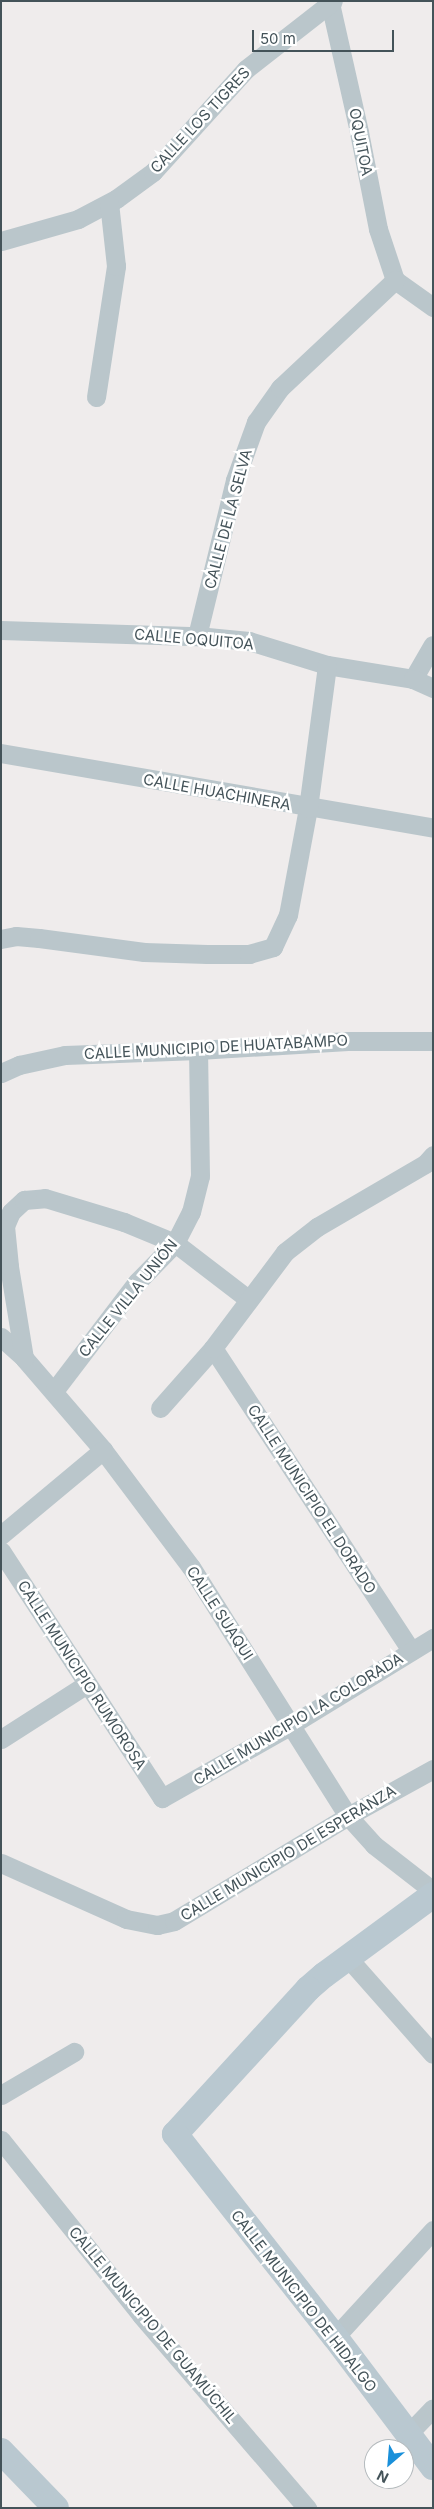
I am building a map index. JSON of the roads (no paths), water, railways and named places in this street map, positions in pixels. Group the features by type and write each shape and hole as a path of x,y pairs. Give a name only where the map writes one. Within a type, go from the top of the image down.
{"street":[{"name":"CALLE LOS TIGRES","path":"1,240 78,219 109,203 153,172 246,69 332,2"},
{"name":"OQUITOA","path":"332,2 378,229 395,280"},
{"path":"96,397 116,266 109,203"},
{"path":"395,280 433,307"},
{"name":"CALLE DE LA SELVA","path":"197,636 235,480 256,422 280,388 395,280"},
{"name":"CALLE OQUITOA","path":"1,630 197,636 249,641 327,665 413,679 433,688"},
{"path":"413,679 433,645"},
{"path":"1,939 16,936 32,937 144,952 207,954 249,954 273,947 288,915 308,808 327,665"},
{"name":"CALLE HUACHINERA","path":"1,753 308,808 433,828"},
{"name":"CALLE MUNICIPIO DE HUATABAMPO","path":"1,1072 19,1065 65,1055 198,1050 348,1041 433,1040"},
{"name":"CALLE VILLA UNIÓN","path":"54,1391 137,1282 175,1243 191,1212 200,1176 198,1050"},
{"path":"160,1408 213,1348 285,1252 317,1227 425,1164 433,1154"},
{"path":"24,1358 9,1266 5,1226 10,1212 24,1200 45,1198 124,1222 175,1243 248,1299"},
{"name":"CALLE SUAQUI","path":"1,1337 24,1358 54,1391 103,1450 191,1567 348,1816 374,1845 433,1891"},
{"name":"CALLE MUNICIPIO EL DORADO","path":"213,1348 412,1651"},
{"path":"1,1535 103,1450"},
{"name":"CALLE MUNICIPIO RUMOROSA","path":"1,1551 162,1798"},
{"name":"CALLE MUNICIPIO LA COLORADA","path":"162,1798 291,1725 433,1638"},
{"path":"1,1739 87,1684"},
{"name":"CALLE MUNICIPIO DE ESPERANZA","path":"1,1863 126,1919 157,1925 174,1921 348,1816 433,1769"},
{"path":"433,1895 348,1958 433,2054"},
{"name":"CALLE MUNICIPIO DE HIDALGO","path":"348,1958 324,1975 287,2010 175,2134 335,2337 406,2435 433,2466"},
{"path":"1,2095 74,2052"},
{"name":"CALLE MUNICIPIO DE GUAMÚCHIL","path":"1,2140 141,2315 307,2508"},
{"path":"335,2337 433,2230"},
{"path":"406,2435 433,2408"},
{"path":"1,2451 56,2508"}]}
